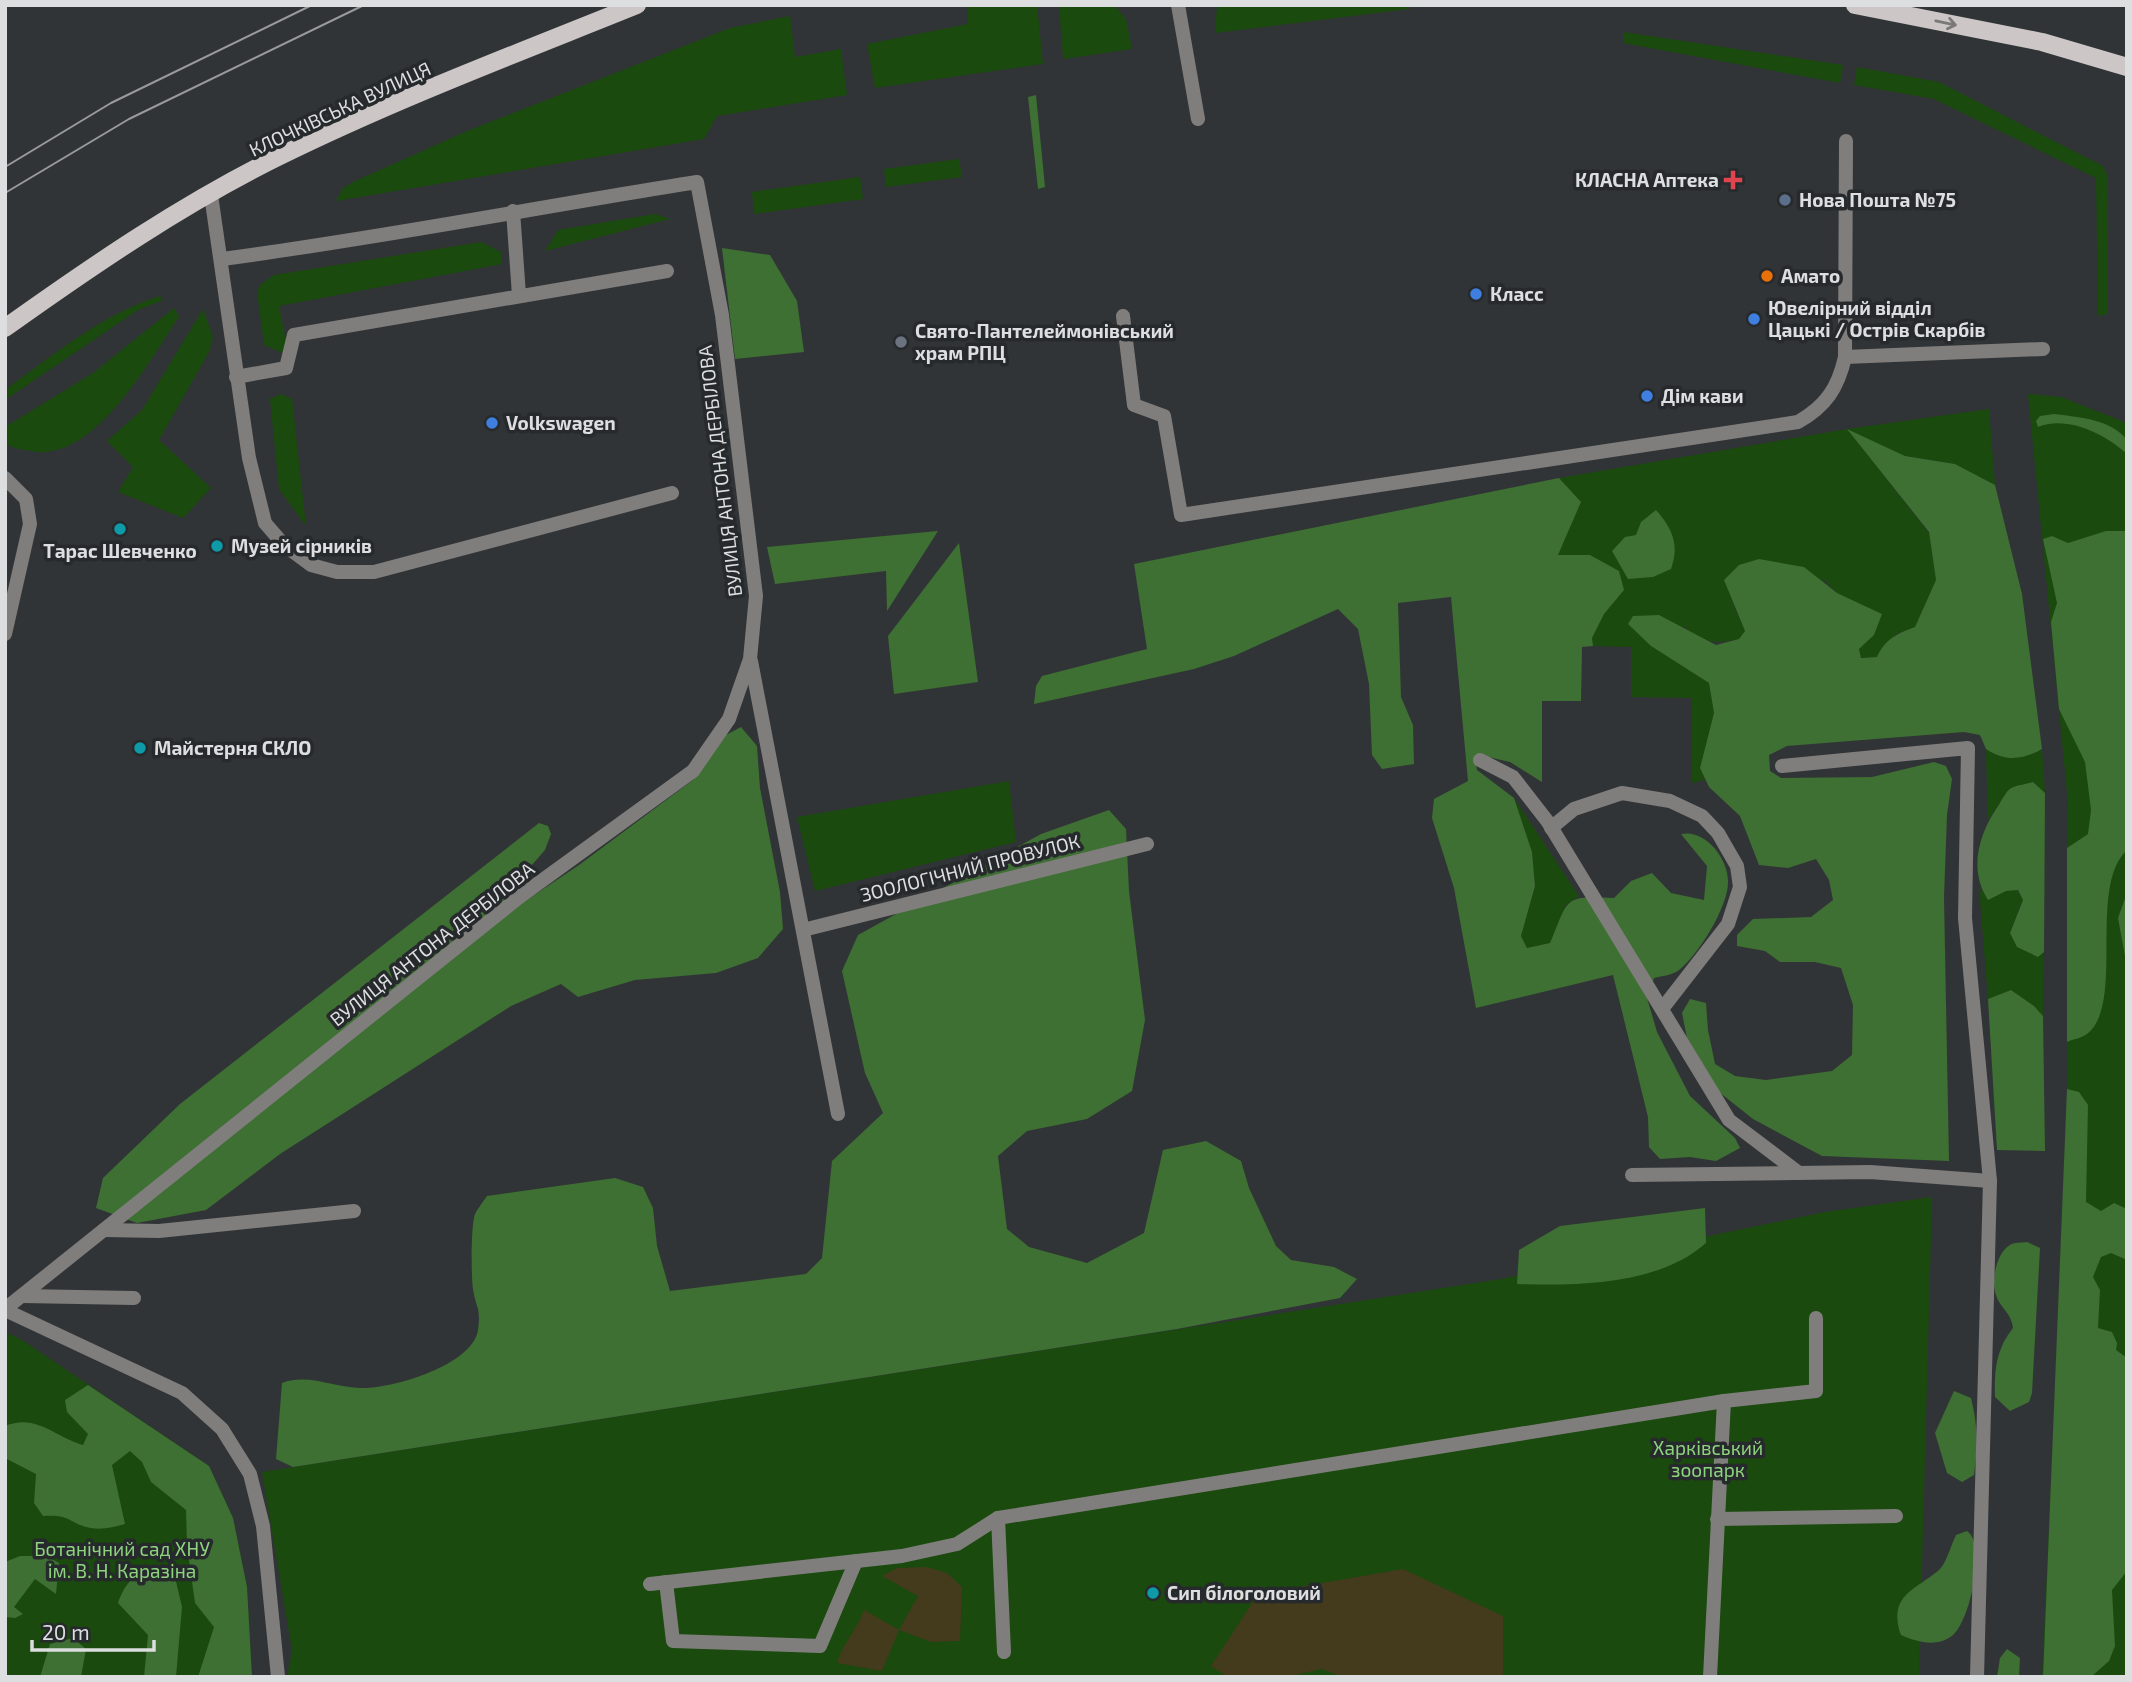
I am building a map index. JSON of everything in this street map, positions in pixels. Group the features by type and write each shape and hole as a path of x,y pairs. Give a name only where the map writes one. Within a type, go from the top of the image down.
{"main road":[{"name":"КЛОЧКІВСЬКА ВУЛИЦЯ","path":"5,328 108,255 279,156 469,73 638,5"},
{"path":"1855,5 2042,42 2127,67"}],"street":[{"path":"1178,5 1198,119"},
{"path":"1123,316 1135,405 1164,416 1181,515 1798,422 1815,413 1830,398 1840,378 1845,357 1846,141"},
{"name":"ВУЛИЦЯ АНТОНА ДЕРБІЛОВА","path":"5,1310 519,898 693,771 729,719 750,659 756,596 722,315 697,182 513,211 369,239 222,259"},
{"path":"211,195 249,458 265,523 293,552 311,565 337,572 374,572 672,493"},
{"path":"513,211 519,295"},
{"path":"236,377 286,368 294,335 667,271"},
{"path":"1845,357 2043,349"},
{"path":"5,478 26,499 30,524 5,634"},
{"path":"750,659 838,1114"},
{"path":"1782,766 1968,748 1965,918 1990,1181 1978,1677"},
{"path":"1480,760 1513,777 1551,828 1662,1009 1684,1051 1729,1120 1799,1173"},
{"path":"1551,828 1574,809 1622,793 1670,801 1702,816 1718,833 1737,866 1740,887 1728,924 1662,1009"},
{"name":"ЗООЛОГІЧНИЙ ПРОВУЛОК","path":"803,930 1147,844"},
{"path":"1632,1175 1870,1172 1990,1181"},
{"path":"104,1230 159,1231 354,1211"},
{"path":"22,1296 134,1298"},
{"path":"5,1310 182,1394 222,1429 250,1474 263,1526 278,1677"},
{"path":"650,1584 902,1556 957,1544 998,1518 1724,1401 1816,1391 1816,1318"},
{"path":"1710,1677 1724,1401"},
{"path":"1717,1519 1896,1516"},
{"path":"998,1518 1004,1652"},
{"path":"666,1582 673,1641 820,1646 856,1561"}],"green space":[{"path":"967,5 1037,5 1043,64 875,88 867,44 968,24"},
{"path":"1059,5 1114,5 1126,19 1132,49 1063,59"},
{"path":"1217,5 1408,5 1409,9 1215,33"},
{"path":"790,16 795,57 841,49 847,95 717,116 704,139 336,201 343,188 353,182 467,131 730,28"},
{"path":"1623,32 1843,65 1840,83 1623,43"},
{"path":"1857,67 1939,82 2103,166 2108,177 2108,314 2098,316 2096,178 1934,99 1854,85"},
{"path":"1036,95 1045,187 1038,189 1028,97"},
{"path":"959,159 962,177 886,187 884,169"},
{"path":"860,177 863,199 754,214 752,192"},
{"path":"655,214 670,219 545,251 558,230"},
{"path":"481,242 501,252 502,264 279,306 287,346 283,353 264,345 257,292 260,285 274,275"},
{"path":"722,248 770,255 797,301 804,352 735,359"},
{"path":"160,296 163,300 138,310 5,400 5,390 60,349 119,313"},
{"path":"174,308 179,317 135,383 97,426 76,442 54,451 30,451 5,443 5,427 93,373"},
{"path":"203,309 213,337 209,352 159,440 211,488 183,518 118,492 133,467 107,441 142,410"},
{"path":"281,394 292,399 306,526 279,489 270,399"},
{"path":"2028,394 2061,397 2127,423 2127,1677 2042,1677 2067,1144 2068,802"},
{"path":"1989,409 1995,485 1955,464 1905,456 1848,430 1929,533 1936,580 1915,627 1896,634 1877,657 1861,658 1859,649 1874,635 1882,614 1837,593 1824,580 1732,601 1745,631 1739,639 1709,641 1696,636 1684,626 1651,646 1709,683 1714,713 1700,768 1705,780 1692,783 1692,698 1631,697 1631,647 1593,646 1591,639 1604,614 1624,590 1557,555 1581,502 1559,478 1847,429"},
{"path":"2054,414 2103,423 2127,440 2127,454 2085,428 2061,423 2038,427 2036,421 2040,416"},
{"path":"1847,429 1905,456 1955,464 1995,485 2022,594 2042,749 2021,757 2007,758 1986,749 1980,735 1964,732 1787,746 1769,755 1770,771 1781,778 1872,777 1934,762 1946,766 1952,779 1947,815 1944,897 1949,1161 1822,1156 1753,1119 1719,1092 1687,1038 1682,1013 1690,999 1706,1003 1715,1064 1735,1076 1766,1080 1832,1071 1852,1055 1853,1005 1841,968 1815,962 1780,962 1765,951 1737,946 1737,935 1753,919 1811,917 1833,900 1829,880 1816,859 1788,868 1759,865 1740,816 1709,787 1700,768 1714,713 1709,683 1651,646 1628,624 1633,616 1659,615 1716,645 1739,639 1745,631 1724,580 1739,565 1759,559 1804,567 1837,593 1882,614 1874,635 1859,649 1861,658 1877,657 1893,638 1915,627 1936,580 1929,532"},
{"path":"1559,478 1581,502 1558,555 1590,555 1619,571 1624,590 1604,614 1592,638 1593,646 1582,647 1581,701 1542,701 1542,782 1510,762 1475,754 1477,770 1514,798 1532,852 1535,886 1521,936 1527,948 1550,943 1570,902 1585,897 1614,898 1631,881 1652,873 1671,893 1704,900 1707,866 1681,834 1698,836 1706,841 1714,847 1724,863 1727,891 1718,916 1687,963 1674,973 1654,978 1647,998 1657,1032 1690,1096 1735,1138 1740,1148 1716,1161 1690,1157 1660,1159 1649,1147 1648,1117 1613,975 1476,1008 1454,888 1432,818 1434,799 1468,781 1451,597 1398,603 1401,697 1413,725 1414,764 1382,769 1372,755 1369,684 1358,629 1338,609 1234,656 1194,669 1034,704 1036,686 1042,676 1147,649 1134,564"},
{"path":"1656,510 1673,537 1675,552 1671,569 1653,577 1628,579 1612,551 1625,537 1636,535 1641,522"},
{"path":"938,531 887,611 886,571 775,584 767,547"},
{"path":"2106,531 2127,531 2127,850 2115,867 2109,890 2104,998 2098,1019 2083,1037 2067,1042 2067,848 2088,834 2091,810 2085,762 2059,709 2051,622 2057,603 2043,539 2052,536 2068,543"},
{"path":"959,543 978,682 894,694 888,636"},
{"path":"741,727 757,746 760,788 780,892 783,929 758,958 716,973 635,980 578,997 561,984 511,1006 280,1154 206,1210 137,1223 96,1208 103,1178 180,1104 539,823 548,826 551,834 545,850 504,897 512,910 579,865 693,780 726,735"},
{"path":"1986,749 2000,756 2014,758 2042,749 2045,793 2033,782 2010,788 1988,820"},
{"path":"1009,781 1016,842 815,891 797,817"},
{"path":"2033,782 2045,793 2044,952 2038,957 2017,947 2010,933 2023,900 2018,890 2006,891 1988,900 1978,876 1977,864 1981,840 2006,793 2013,787"},
{"path":"1514,798 1579,896 1566,905 1550,943 1527,948 1521,936 1535,886 1532,852"},
{"path":"1109,810 1126,829 1129,891 1145,1020 1132,1091 1087,1119 1027,1131 998,1156 1007,1229 1029,1247 1087,1263 1144,1233 1163,1150 1206,1141 1241,1161 1249,1188 1276,1246 1291,1260 1334,1267 1357,1279 1340,1298 1177,1329 293,1467 276,1459 282,1383 312,1380 361,1388 392,1384 447,1364 473,1343 479,1316 472,1282 473,1229 475,1214 487,1196 615,1178 643,1187 653,1208 657,1246 670,1291 806,1274 822,1258 832,1161 883,1113 865,1073 842,971 858,935 1041,834"},
{"path":"1979,887 1988,899 2006,891 2017,890 2023,899 2010,933 2037,957 2044,952 2043,1016 2011,990 1988,999"},
{"path":"2127,893 2127,967 2118,918"},
{"path":"2011,990 2043,1016 2045,1151 1997,1150 1988,999"},
{"path":"2067,1089 2079,1092 2088,1105 2086,1202 2101,1211 2114,1203 2127,1209 2127,1260 2111,1253 2101,1257 2093,1277 2100,1290 2098,1328 2112,1332 2117,1343 2116,1350 2127,1358 2127,1571 2112,1590 2115,1646 2109,1661 2091,1677 2043,1677"},
{"name":"Харківський зоопарк","path":"1932,1197 1919,1677 287,1677 292,1650 262,1472 1501,1279 1825,1212"},
{"path":"1705,1208 1706,1243 1687,1257 1665,1267 1642,1275 1591,1283 1517,1284 1519,1250 1560,1226"},
{"path":"2027,1242 2040,1248 2032,1393 2029,1402 2010,1411 1995,1397 1997,1361 2013,1328 1996,1295 1995,1275 1998,1261 2005,1249 2014,1243"},
{"name":"Ботанічний сад ХНУ ім. В. Н. Каразіна","path":"5,1332 22,1340 209,1466 233,1518 247,1587 252,1677 5,1677"},
{"path":"88,1385 209,1466 233,1518 247,1587 252,1677 198,1677 214,1627 195,1603 187,1546 186,1510 151,1482 142,1462 130,1451 112,1465 125,1524 95,1529 60,1516 43,1516 34,1503 36,1474 5,1458 5,1426 16,1423 36,1424 83,1445 88,1434 67,1412 65,1400"},
{"path":"1954,1391 1971,1398 1976,1427 1974,1475 1962,1482 1947,1473 1935,1433"},
{"path":"1967,1531 1973,1539 1976,1566 1970,1599 1959,1627 1947,1639 1934,1643 1920,1642 1901,1635 1898,1611 1901,1602 1942,1567 1956,1535"},
{"path":"20,1556 47,1556 59,1563 56,1594 35,1579 14,1607 23,1614 15,1618 5,1617 5,1562"},
{"path":"160,1565 175,1577 182,1607 176,1677 144,1677 148,1635 118,1603 133,1578"},
{"path":"73,1638 86,1649 81,1677 40,1677 50,1644"},
{"path":"2007,1649 2020,1658 2019,1677 1997,1677 2000,1658"}],"sand":[{"path":"927,1567 947,1573 962,1587 960,1641 931,1642 899,1630 918,1596 882,1576 897,1568"},
{"path":"1403,1569 1503,1616 1503,1677 1343,1677 1322,1669 1286,1677 1228,1677 1211,1666 1258,1594"},
{"path":"864,1610 899,1630 882,1671 837,1663"}],"tram line":[{"path":"5,167 111,103 312,5"},
{"path":"5,193 129,119 364,5"}],"place":[{"name":"КЛАСНА Аптека","path":"1733,180"},
{"name":"Нова Пошта №75","path":"1785,200"},
{"name":"Амато","path":"1767,276"},
{"name":"Класс","path":"1476,294"},
{"name":"Ювелірний відділ Цацькі / Острів Скарбів","path":"1754,319"},
{"name":"Свято-Пантелеймонівський храм РПЦ","path":"901,342"},
{"name":"Дім кави","path":"1647,396"},
{"name":"Volkswagen","path":"492,423"},
{"name":"Тарас Шевченко","path":"120,529"},
{"name":"Музей сірників","path":"217,546"},
{"name":"Майстерня СКЛО","path":"140,748"},
{"name":"Сип білоголовий","path":"1153,1593"}]}
